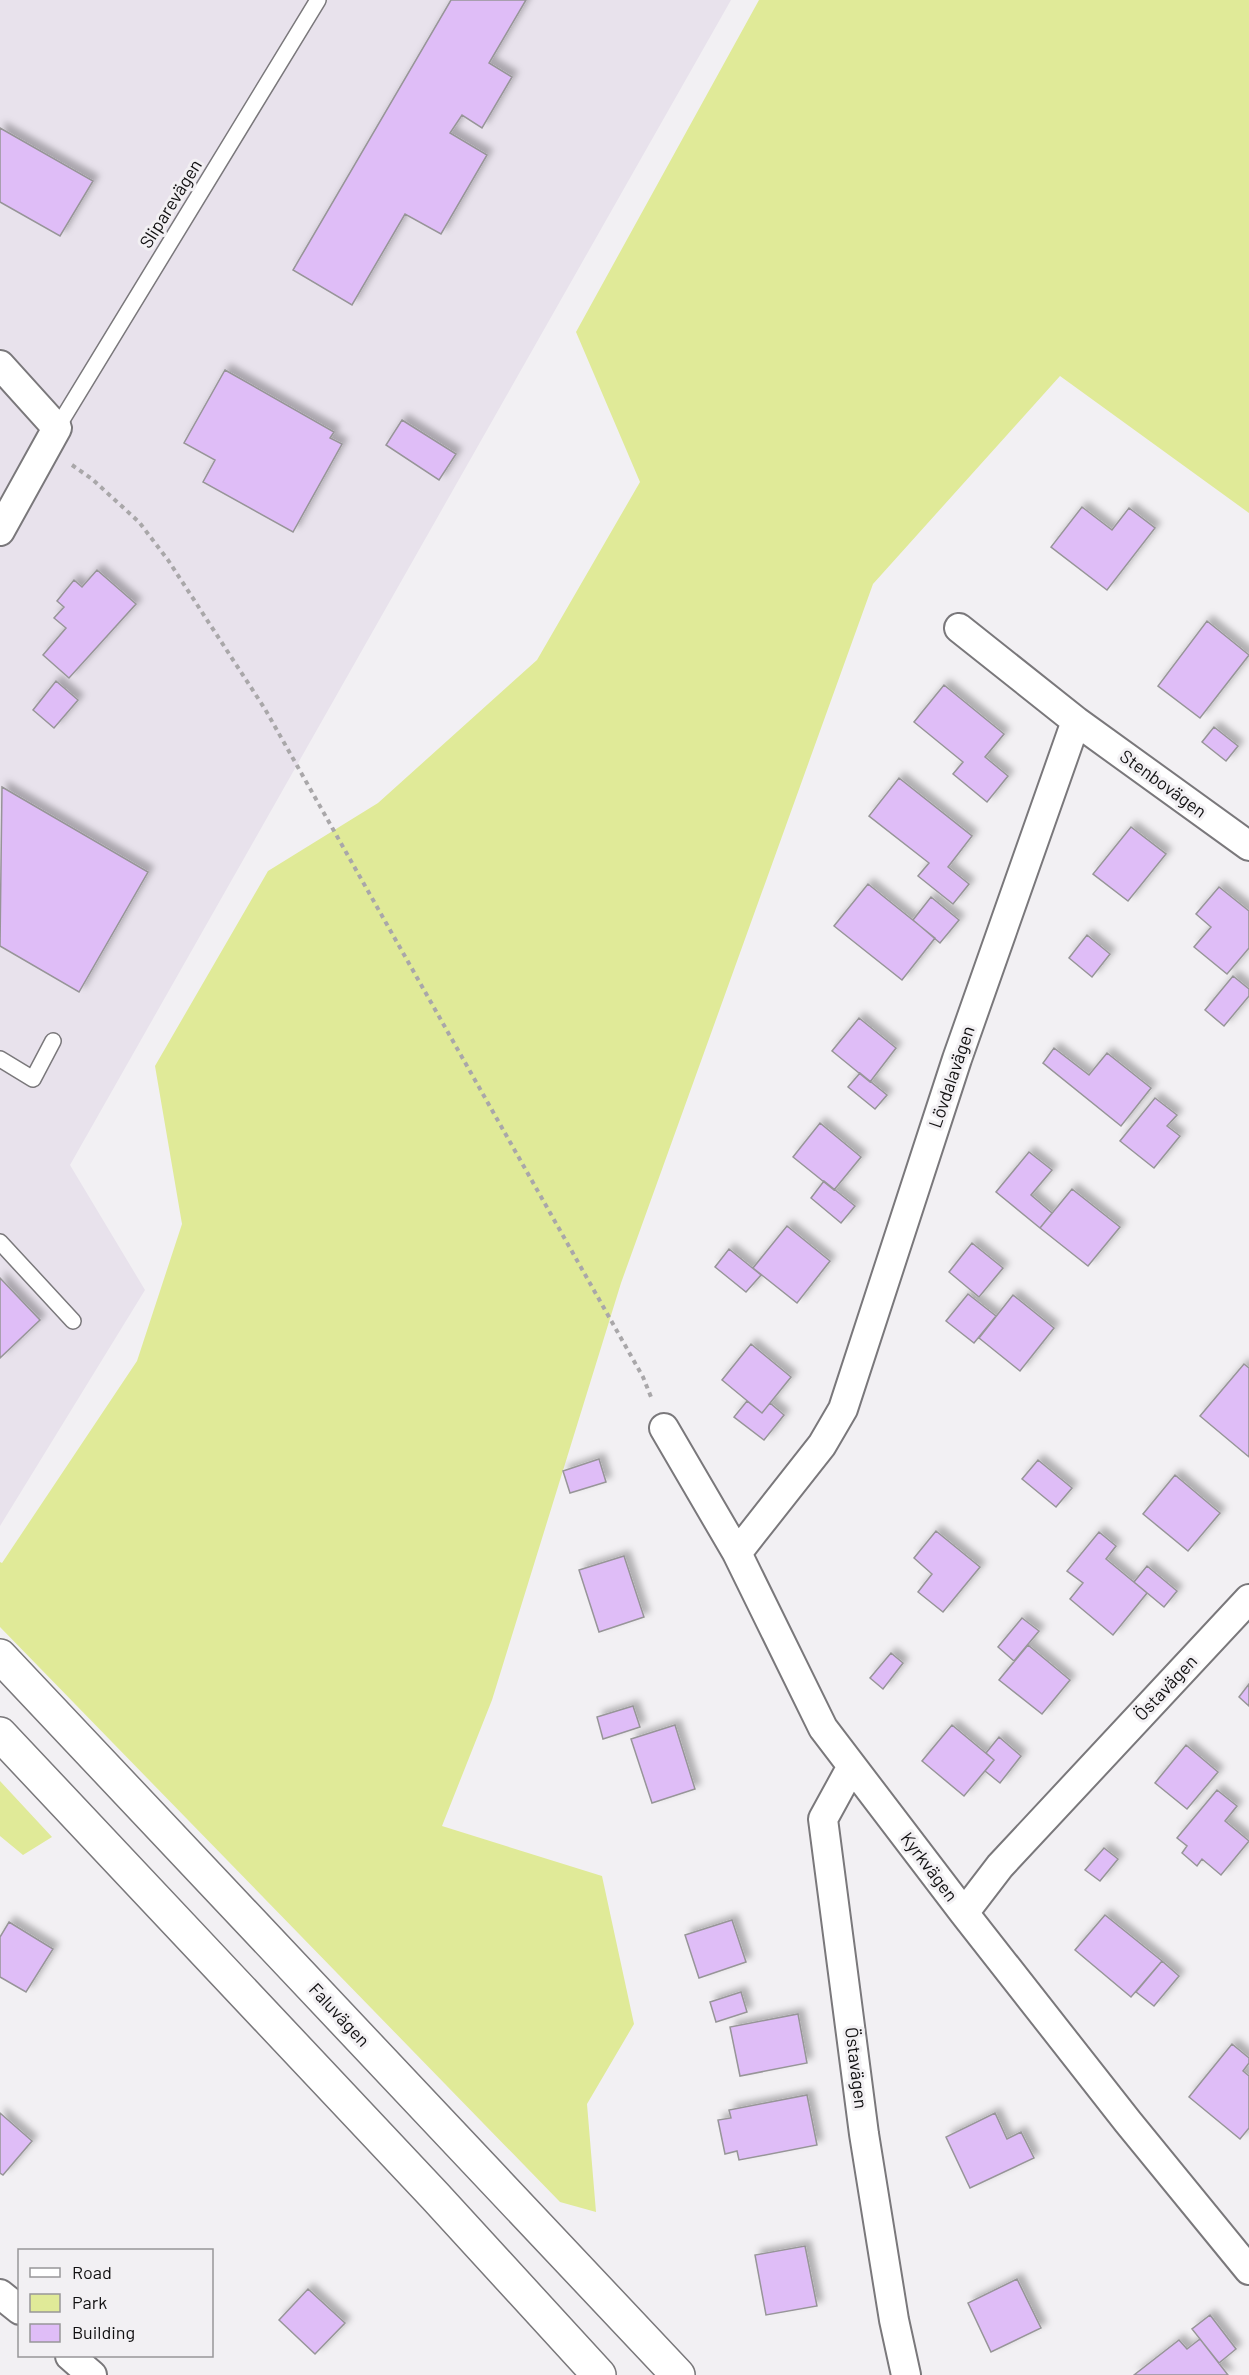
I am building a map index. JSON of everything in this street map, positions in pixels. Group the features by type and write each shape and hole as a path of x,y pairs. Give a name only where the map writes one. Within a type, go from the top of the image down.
{"highway":[{"name":"Faluvägen","path":"0,1656 678,2375"},
{"path":"0,1734 435,2196 599,2375"}],"street":[{"path":"0,365 57,428 0,531"},
{"path":"959,628 1076,721"},
{"name":"Stenbovägen","path":"1076,721 1249,846"},
{"name":"Lövdalavägen","path":"737,1553 822,1445 843,1409 957,1059 1076,721"},
{"name":"Kyrkvägen","path":"664,1428 737,1553 823,1728 1128,2122 1249,2270"},
{"name":"Östavägen","path":"964,1913 1000,1866 1249,1599"},
{"name":"Östavägen","path":"852,1766 823,1819 864,2134 894,2320 906,2375"},
{"path":"0,2294 18,2308"},
{"path":"72,2357 92,2375"}],"lane":[{"name":"Sliparevägen","path":"57,428 318,0"},
{"path":"0,1059 33,1079 53,1041"},
{"path":"0,1242 73,1321"}],"path":[{"path":"67,461 92,479 139,522 182,580 265,709 643,1377 664,1428"}],"shaded area":[{"path":"0,0 731,0 70,1165 145,1290 0,1526"}],"green space":[{"path":"759,0 1249,0 1249,513 1060,376 873,584 621,1283 492,1700 442,1826 602,1876 634,2024 587,2104 596,2212 560,2202 0,1627 0,1562 2,1563 137,1361 182,1224 155,1066 268,871 378,803 537,660 640,482 576,332"},
{"path":"0,1781 52,1837 23,1855 0,1836"}],"building":[{"path":"451,0 526,0 489,63 512,77 482,128 462,115 450,133 487,155 441,234 405,214 352,305 293,270"},
{"path":"0,128 93,181 60,236 0,202"},
{"path":"225,370 334,432 330,438 342,444 293,532 203,482 215,460 184,443"},
{"path":"402,420 456,454 439,480 386,445"},
{"path":"1082,507 1112,530 1129,508 1155,528 1107,590 1051,547"},
{"path":"97,570 136,604 69,678 43,655 66,628 54,618 64,607 57,601 74,580 82,587"},
{"path":"1207,621 1249,655 1200,718 1158,686"},
{"path":"56,681 78,700 54,728 33,710"},
{"path":"944,685 1004,734 985,757 1008,776 987,802 953,774 963,762 914,722"},
{"path":"1214,727 1238,746 1226,761 1202,742"},
{"path":"899,778 972,836 948,867 969,884 953,904 918,876 929,863 869,816"},
{"path":"2,787 148,872 79,992 0,946"},
{"path":"1131,827 1166,854 1128,901 1093,874"},
{"path":"868,884 935,938 902,980 834,926"},
{"path":"1219,887 1249,911 1249,948 1227,974 1194,947 1211,927 1196,914"},
{"path":"931,897 959,920 940,943 913,920"},
{"path":"1087,935 1110,954 1092,977 1069,958"},
{"path":"1233,976 1249,989 1249,996 1224,1026 1205,1010"},
{"path":"859,1018 896,1048 870,1082 832,1051"},
{"path":"1054,1048 1089,1075 1107,1053 1151,1088 1121,1126 1043,1063"},
{"path":"860,1073 887,1095 875,1109 848,1087"},
{"path":"1155,1098 1177,1115 1167,1126 1180,1136 1154,1168 1120,1141"},
{"path":"820,1123 861,1157 834,1190 793,1157"},
{"path":"1029,1152 1052,1170 1031,1195 1052,1213 1040,1228 996,1192"},
{"path":"824,1181 855,1206 841,1223 811,1198"},
{"path":"1072,1189 1120,1227 1088,1266 1040,1228"},
{"path":"787,1226 830,1261 797,1303 753,1268"},
{"path":"972,1243 1003,1268 979,1297 949,1272"},
{"path":"729,1249 761,1275 746,1292 715,1267"},
{"path":"0,1278 40,1320 0,1358"},
{"path":"968,1294 996,1316 974,1343 946,1321"},
{"path":"1013,1295 1054,1328 1020,1371 979,1338"},
{"path":"751,1344 791,1377 762,1413 722,1380"},
{"path":"1244,1364 1249,1368 1249,1457 1200,1416"},
{"path":"747,1401 762,1413 770,1403 784,1415 764,1440 734,1417"},
{"path":"599,1459 606,1482 570,1493 563,1471"},
{"path":"1038,1460 1072,1488 1056,1507 1022,1479"},
{"path":"1175,1475 1220,1513 1188,1551 1143,1514"},
{"path":"936,1531 980,1567 943,1612 918,1592 932,1574 914,1558"},
{"path":"1099,1532 1116,1546 1106,1559 1147,1593 1113,1635 1070,1599 1083,1583 1067,1571"},
{"path":"624,1556 644,1617 599,1632 579,1570"},
{"path":"1147,1566 1177,1591 1164,1607 1134,1582"},
{"path":"1022,1618 1039,1631 1014,1661 998,1647"},
{"path":"1028,1645 1070,1680 1042,1714 999,1680"},
{"path":"891,1653 903,1663 883,1689 870,1678"},
{"path":"1249,1684 1249,1706 1239,1697"},
{"path":"633,1706 640,1727 603,1739 597,1717"},
{"path":"675,1725 695,1789 652,1803 631,1739"},
{"path":"952,1725 994,1760 964,1796 922,1761"},
{"path":"999,1737 1021,1756 1000,1783 985,1771 994,1760 986,1753"},
{"path":"1186,1745 1218,1772 1187,1809 1155,1783"},
{"path":"1217,1790 1237,1806 1225,1821 1249,1841 1221,1875 1202,1859 1197,1866 1182,1853 1187,1846 1177,1838"},
{"path":"1104,1848 1118,1859 1100,1881 1085,1870"},
{"path":"1105,1915 1162,1961 1131,1997 1075,1950"},
{"path":"732,1920 746,1962 699,1978 685,1935"},
{"path":"9,1922 53,1949 26,1992 0,1977 0,1937"},
{"path":"1162,1961 1179,1976 1154,2006 1136,1992"},
{"path":"741,1992 747,2012 716,2022 710,2002"},
{"path":"798,2014 807,2063 740,2076 730,2027"},
{"path":"1232,2044 1249,2058 1249,2063 1243,2071 1249,2076 1249,2128 1240,2139 1189,2097"},
{"path":"807,2095 817,2145 739,2160 737,2151 725,2154 718,2120 731,2118 729,2110"},
{"path":"0,2113 32,2141 3,2175 0,2173"},
{"path":"995,2113 1007,2139 1021,2132 1034,2158 970,2188 946,2137"},
{"path":"805,2246 817,2306 766,2315 755,2255"},
{"path":"1017,2279 1041,2328 991,2352 968,2303"},
{"path":"308,2289 345,2323 315,2354 279,2320"},
{"path":"1210,2315 1236,2349 1219,2363 1192,2329"},
{"path":"1200,2339 1228,2375 1134,2375 1179,2340 1187,2349"}]}
